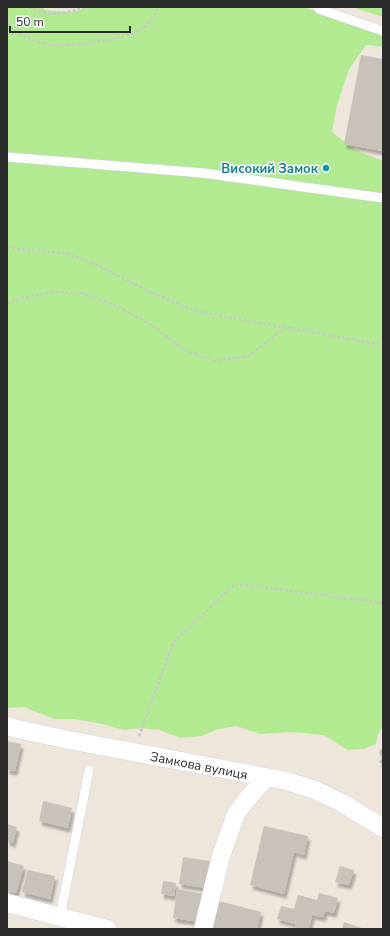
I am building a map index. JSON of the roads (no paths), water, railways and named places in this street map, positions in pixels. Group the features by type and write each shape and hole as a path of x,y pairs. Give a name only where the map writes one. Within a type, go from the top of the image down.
{"street":[{"name":"Замкова вулиця","path":"7,726 69,740 288,781 315,790 342,803 383,828"},
{"path":"202,929 221,856 236,814 266,778"},
{"path":"7,903 107,929"}],"lane":[{"path":"319,9 383,31"},
{"path":"7,157 203,173 383,198"},
{"path":"60,917 89,770"}],"place":[{"name":"Високий Замок","path":"326,168"}]}
